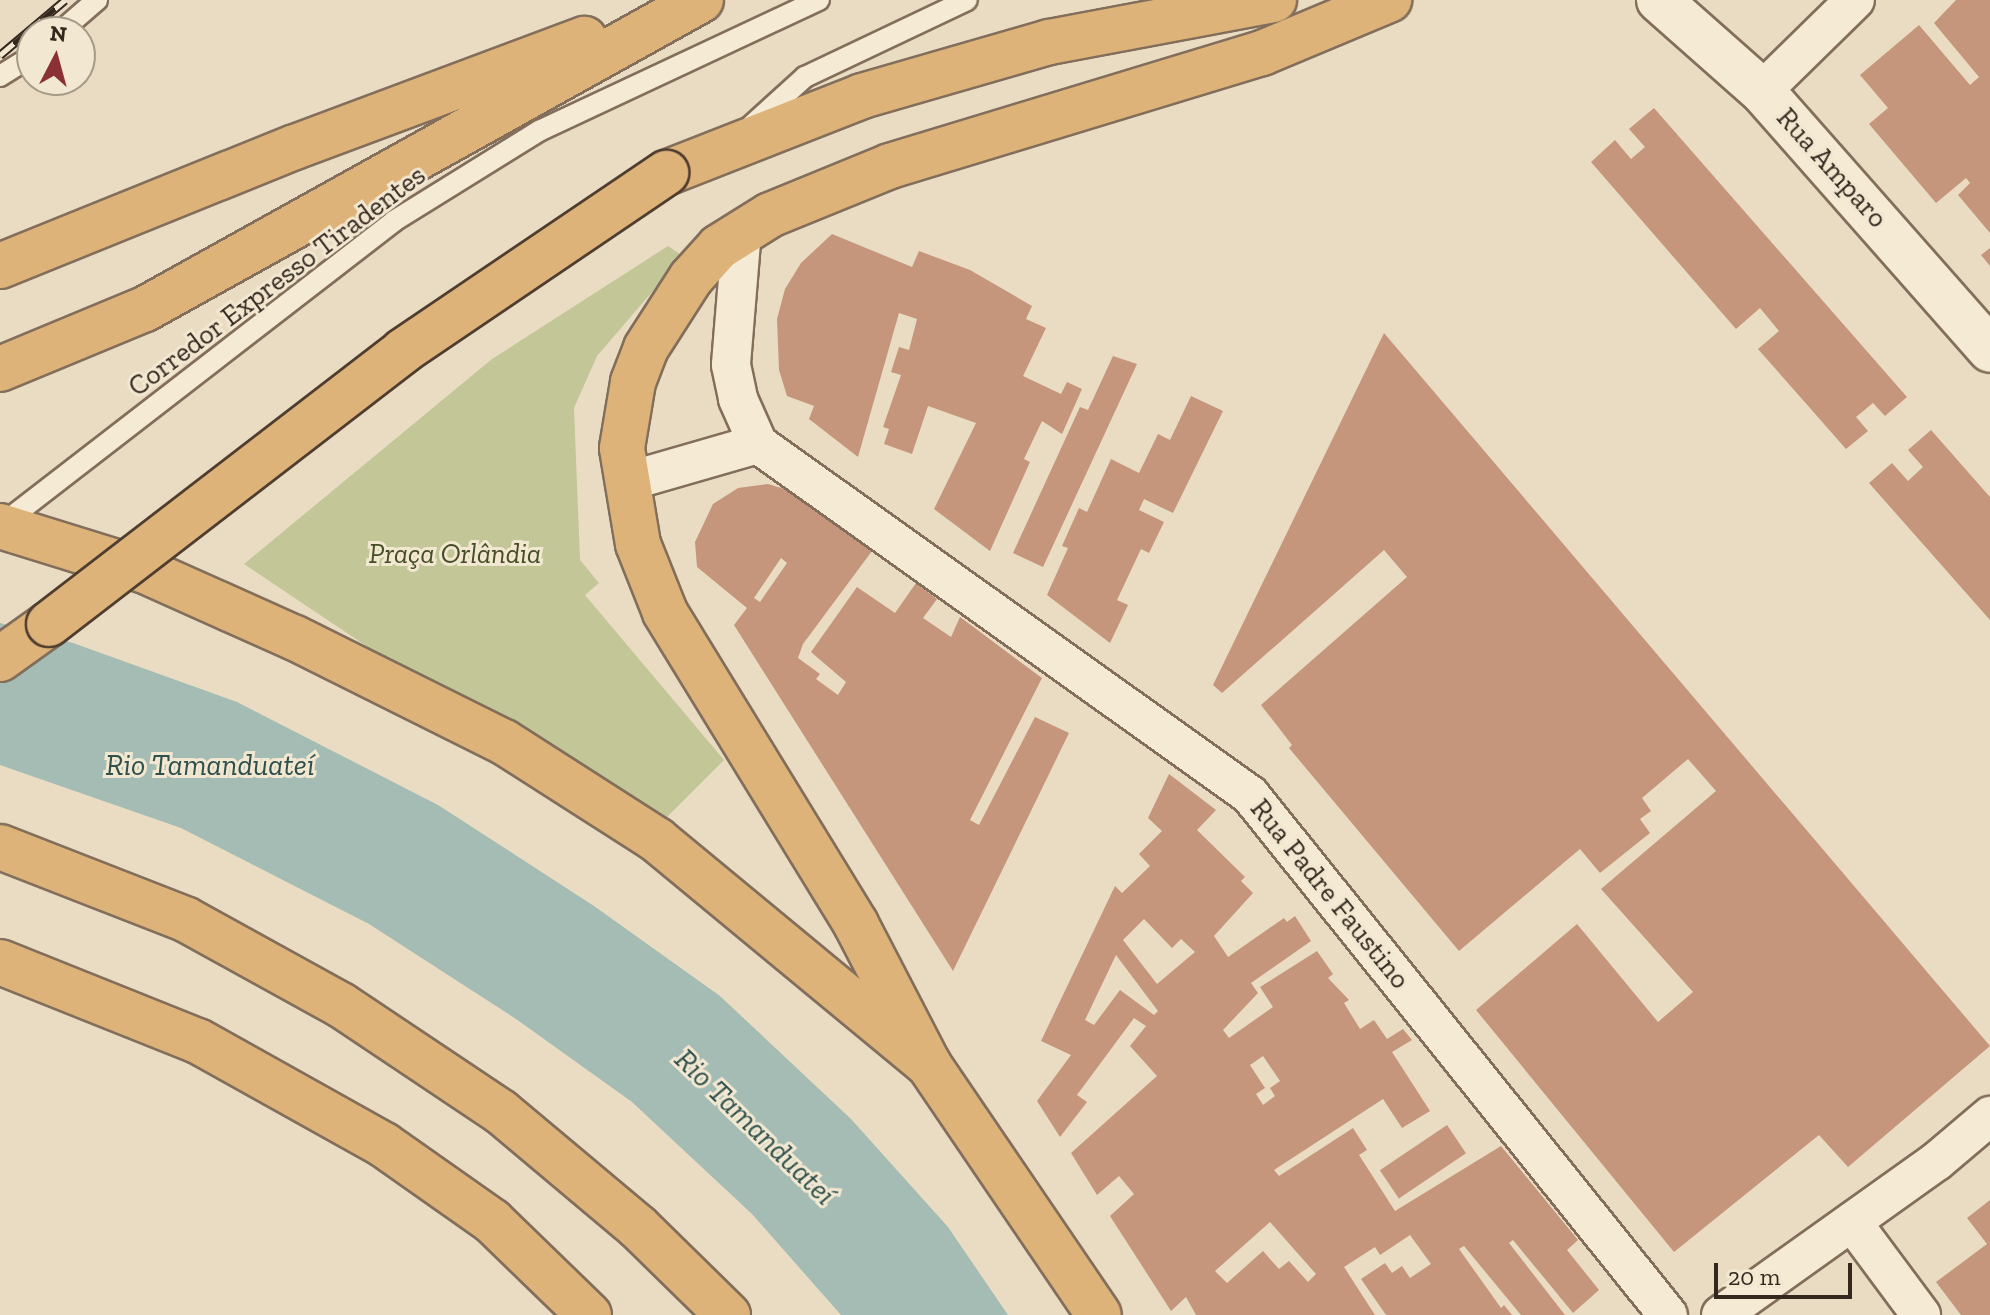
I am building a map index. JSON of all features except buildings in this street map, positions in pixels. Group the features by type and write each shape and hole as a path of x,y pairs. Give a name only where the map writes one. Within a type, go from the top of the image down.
{"highway":[{"path":"0,266 295,147 688,0"},
{"path":"0,369 145,309 701,0"},
{"path":"0,659 403,351 666,173 731,144 862,96 1049,42 1274,0"},
{"path":"1099,1315 929,1065 856,924 665,612 638,544 626,482 626,415 646,348 691,278 742,230 819,192 890,166 1262,53 1389,0"},
{"path":"0,526 145,571 504,742 657,840 929,1065"},
{"path":"0,847 185,919 341,1005 501,1112 638,1227 728,1315"},
{"path":"0,962 198,1041 323,1108 492,1221 571,1307"}],"street":[{"name":"Rua Amparo","path":"1659,0 1762,91 1990,350"},
{"path":"1762,91 1855,0"},
{"path":"626,482 758,444 738,399 731,365 742,230"},
{"name":"Rua Padre Faustino","path":"758,444 1250,795 1668,1315"},
{"path":"1721,1315 1852,1222 1990,1116"},
{"path":"1852,1222 1921,1315"}],"lane":[{"path":"78,16 97,0"},
{"name":"Corredor Expresso Tiradentes","path":"0,526 394,221 539,131 819,0"},
{"path":"731,144 805,77 967,0"}],"green space":[{"name":"Praça Orlândia","path":"668,246 683,256 597,356 574,408 580,560 599,583 585,595 724,760 661,823 441,696 244,564 492,359"}],"water":[{"name":"Rio Tamanduateí","path":"0,623 73,643 237,702 438,805 594,906 720,996 851,1119 948,1227 1008,1315 841,1315 752,1214 632,1102 516,1019 369,924 181,828 0,765"}],"railway":[{"path":"0,55 65,0"}]}
